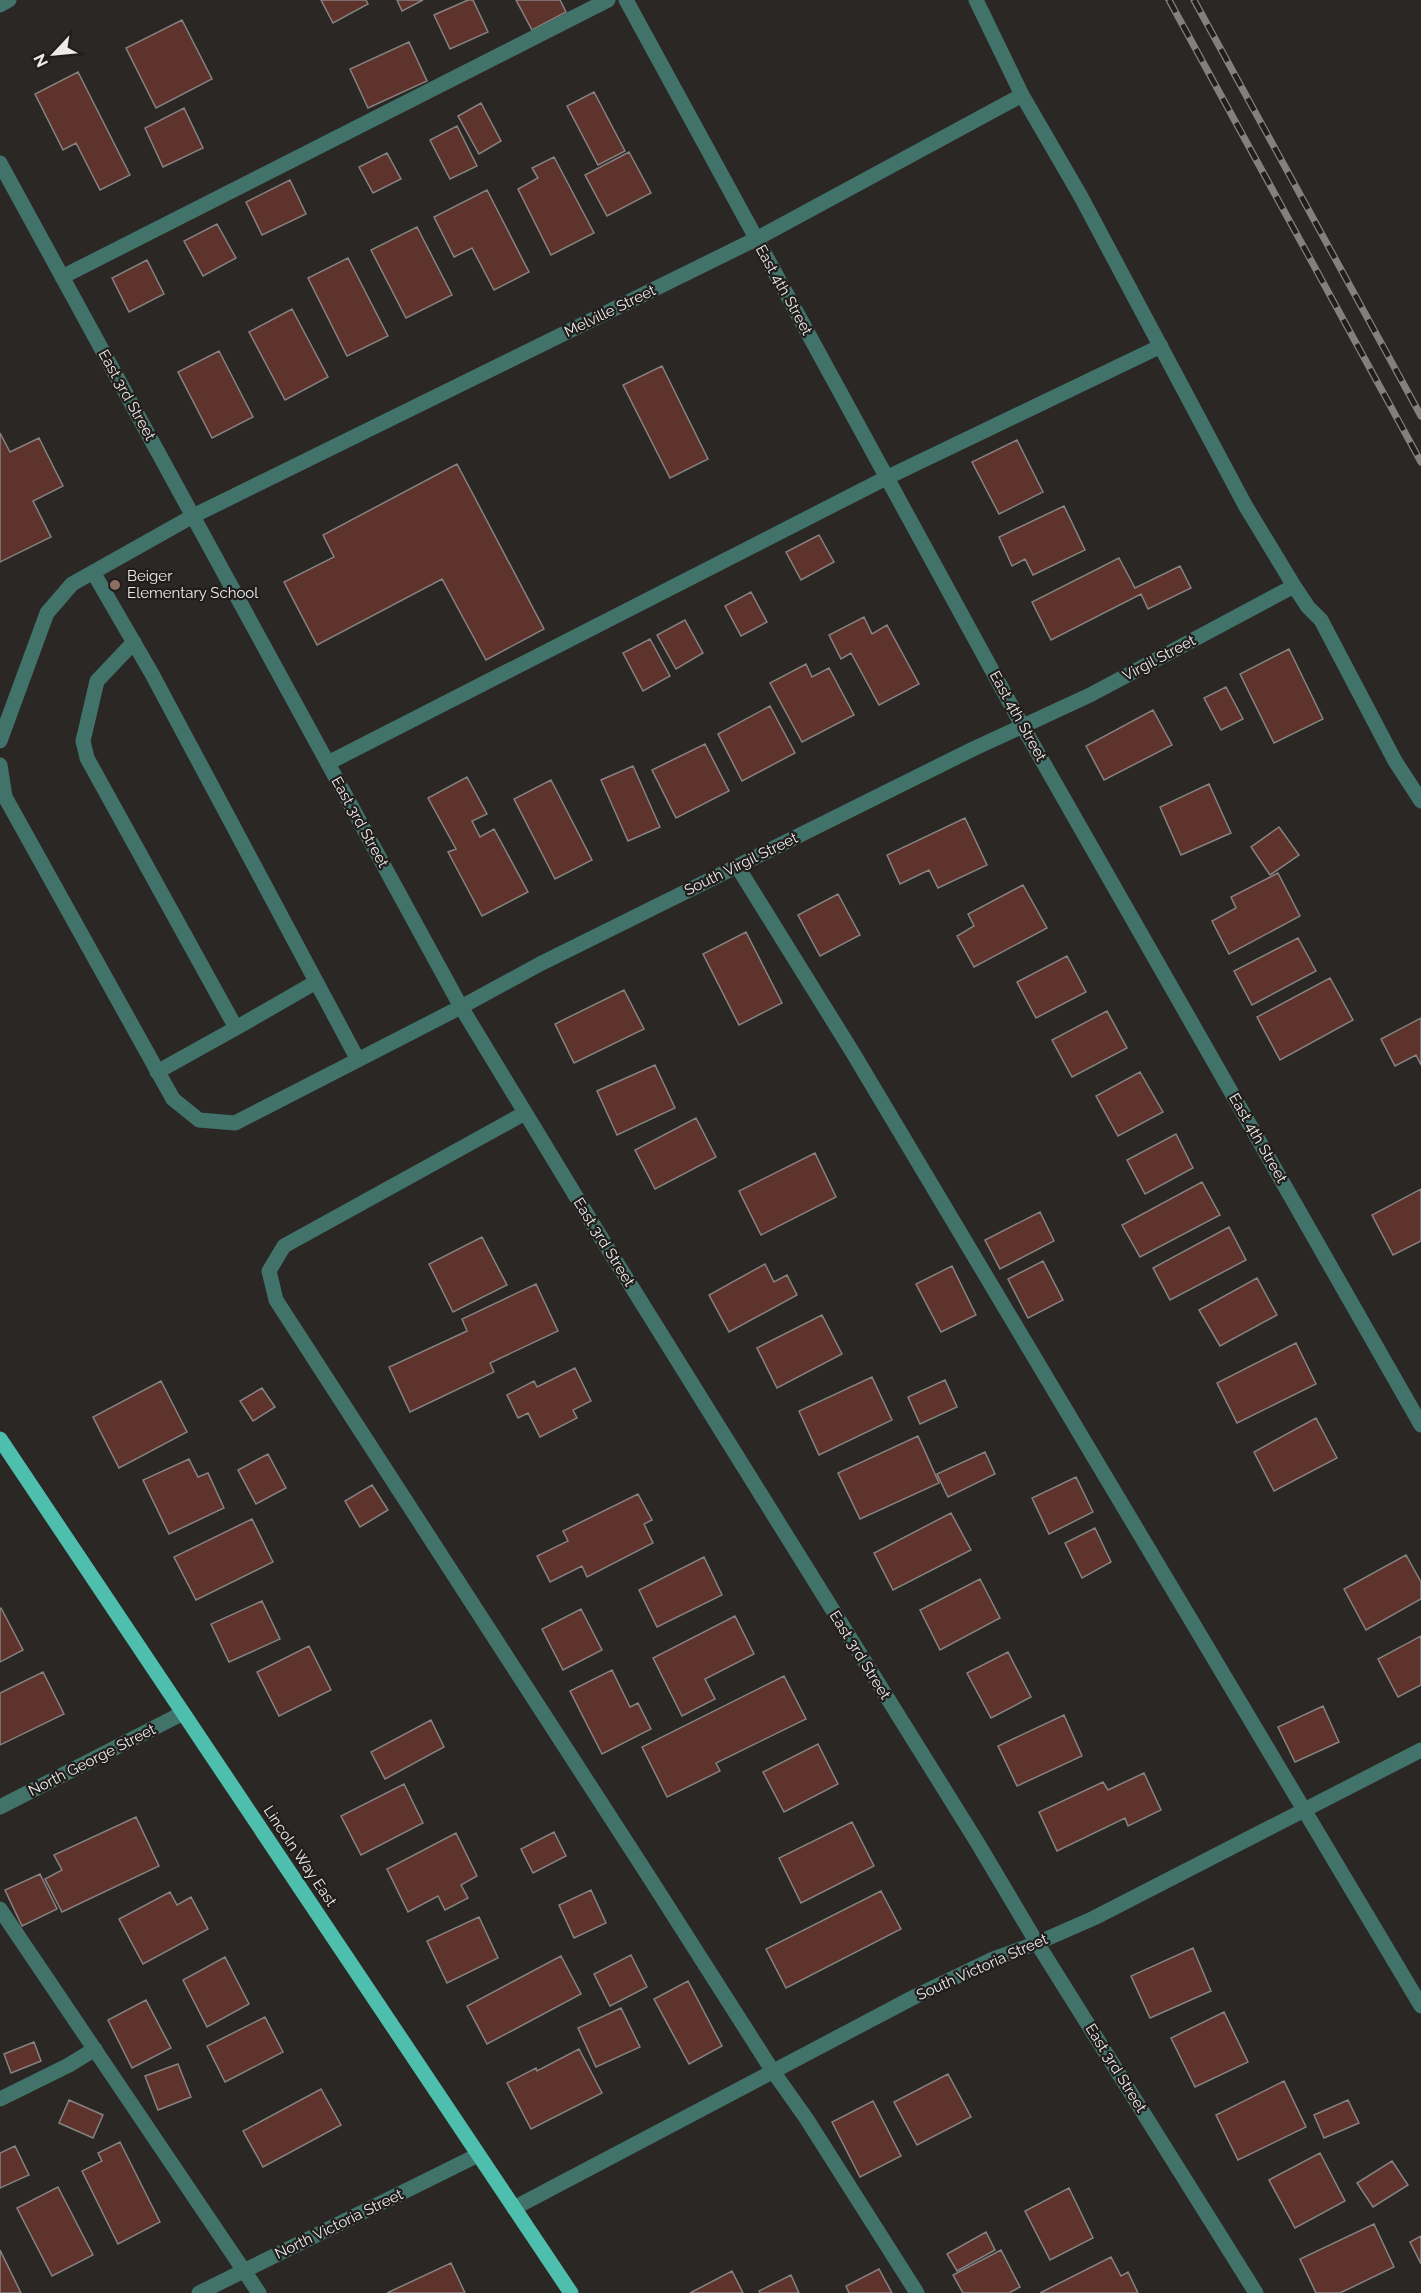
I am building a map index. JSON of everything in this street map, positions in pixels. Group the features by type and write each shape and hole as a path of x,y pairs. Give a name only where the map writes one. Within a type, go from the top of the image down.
{"main road":[{"name":"Lincoln Way East","path":"0,1439 571,2293"}],"street":[{"path":"0,5 9,0"},
{"path":"62,277 608,0"},
{"name":"East 4th Street","path":"626,0 1023,727 1421,1425"},
{"path":"976,0 1022,95 1080,195 1245,505 1308,607 1321,620 1395,761 1421,801"},
{"name":"Melville Street","path":"0,741 46,613 72,584 192,516 756,239 1022,95"},
{"name":"East 3rd Street","path":"0,163 461,1007 977,1842 1037,1943 1256,2293"},
{"path":"328,763 886,478 1161,346"},
{"path":"93,572 134,642 358,1060"},
{"name":"Virgil Street","path":"1023,727 1090,695 1294,585"},
{"path":"134,642 97,681 83,741 87,758 236,1028"},
{"name":"South Virgil Street","path":"0,765 5,797 173,1100 199,1120 235,1123 540,964 973,749 1023,727"},
{"path":"737,866 853,1053 1421,2006"},
{"path":"157,1072 316,982"},
{"path":"525,1113 284,1246 269,1270 276,1300 917,2293"},
{"name":"North George Street","path":"0,1808 183,1713"},
{"name":"South Victoria Street","path":"514,2208 925,1991 993,1959 1094,1918 1421,1750"},
{"path":"0,1909 258,2293"},
{"path":"0,2099 69,2065 95,2049"},
{"name":"North Victoria Street","path":"199,2293 478,2155"}],"building":[{"path":"321,0 366,0 368,4 333,23"},
{"path":"397,0 423,0 402,11"},
{"path":"473,0 488,32 450,49 434,15"},
{"path":"516,0 560,0 566,12 532,30"},
{"path":"182,20 212,79 156,108 126,48"},
{"path":"409,42 427,81 368,108 350,69"},
{"path":"78,72 130,175 100,190 76,143 63,150 35,94"},
{"path":"594,92 625,151 598,165 567,106"},
{"path":"481,103 501,141 479,154 458,116"},
{"path":"184,108 203,148 163,167 145,128"},
{"path":"457,126 477,166 450,179 430,140"},
{"path":"629,152 651,193 607,216 585,175"},
{"path":"387,153 401,179 373,193 359,167"},
{"path":"554,157 594,233 551,255 518,189 538,178 532,168"},
{"path":"290,180 306,214 262,235 246,202"},
{"path":"487,190 529,272 494,290 472,248 454,257 434,217"},
{"path":"217,224 236,258 203,276 184,241"},
{"path":"417,227 452,295 406,318 371,250"},
{"path":"348,258 388,336 347,356 308,278"},
{"path":"147,260 164,294 129,312 112,278"},
{"path":"292,309 328,377 285,400 249,332"},
{"path":"219,351 253,417 212,438 178,372"},
{"path":"662,366 708,459 670,478 623,385"},
{"path":"0,433 10,452 39,438 63,486 33,501 51,537 0,562"},
{"path":"1017,440 1043,492 999,514 972,462"},
{"path":"457,464 544,629 486,660 442,579 317,645 284,582 334,557 323,535"},
{"path":"1064,506 1085,550 1033,575 1025,559 1012,566 999,537"},
{"path":"819,535 834,562 801,580 786,552"},
{"path":"1119,558 1135,588 1180,566 1191,588 1148,609 1141,594 1051,640 1032,602"},
{"path":"751,592 767,622 741,636 725,606"},
{"path":"864,617 872,634 887,625 919,684 879,705 851,653 841,659 829,635"},
{"path":"685,620 703,653 676,669 657,635"},
{"path":"650,639 670,676 643,691 623,653"},
{"path":"1289,649 1323,719 1274,743 1240,674"},
{"path":"806,664 812,677 829,668 854,715 802,742 770,683"},
{"path":"1226,687 1243,719 1221,730 1204,698"},
{"path":"770,706 795,753 742,781 718,734"},
{"path":"1153,710 1172,745 1104,780 1086,746"},
{"path":"705,744 729,791 676,818 652,770"},
{"path":"633,766 660,827 628,841 601,780"},
{"path":"467,777 487,814 472,821 480,837 494,829 528,892 482,916 448,852 456,849 428,798"},
{"path":"551,780 592,860 555,879 514,799"},
{"path":"1209,784 1231,833 1181,855 1160,807"},
{"path":"965,818 987,865 938,888 929,870 900,884 887,855"},
{"path":"1279,827 1299,855 1270,875 1251,847"},
{"path":"1278,873 1300,916 1229,954 1212,921 1236,908 1231,897"},
{"path":"1023,885 1047,928 974,967 957,936 974,926 968,914"},
{"path":"838,894 860,935 820,956 798,915"},
{"path":"746,932 782,1003 739,1025 703,954"},
{"path":"1298,938 1316,971 1252,1005 1234,971"},
{"path":"1067,956 1086,992 1036,1018 1017,982"},
{"path":"1330,978 1353,1020 1280,1060 1257,1017"},
{"path":"624,990 644,1029 574,1063 555,1024"},
{"path":"1107,1011 1127,1048 1072,1077 1052,1040"},
{"path":"1421,1018 1421,1065 1416,1055 1395,1066 1381,1039"},
{"path":"655,1065 675,1108 617,1135 597,1091"},
{"path":"1140,1072 1163,1112 1118,1136 1096,1096"},
{"path":"696,1118 716,1157 655,1189 635,1150"},
{"path":"1176,1134 1193,1168 1145,1194 1127,1160"},
{"path":"815,1153 836,1197 761,1235 739,1191"},
{"path":"1202,1182 1220,1215 1140,1257 1122,1225"},
{"path":"1421,1189 1421,1241 1393,1255 1372,1215"},
{"path":"1040,1212 1054,1241 1000,1269 985,1240"},
{"path":"1229,1227 1246,1260 1170,1300 1153,1268"},
{"path":"482,1237 507,1285 453,1312 429,1264"},
{"path":"1043,1261 1063,1300 1028,1318 1008,1279"},
{"path":"765,1264 774,1282 787,1275 797,1295 729,1332 709,1295"},
{"path":"952,1266 976,1315 941,1332 916,1284"},
{"path":"1257,1278 1277,1315 1220,1346 1199,1310"},
{"path":"536,1284 558,1331 490,1363 494,1372 410,1412 389,1367 467,1331 462,1319"},
{"path":"822,1315 842,1354 777,1388 757,1348"},
{"path":"1296,1343 1316,1384 1237,1423 1217,1383"},
{"path":"575,1368 591,1401 573,1410 577,1418 540,1437 528,1413 518,1418 507,1395 534,1381 537,1387"},
{"path":"872,1377 892,1420 819,1455 799,1411"},
{"path":"945,1380 957,1407 920,1424 908,1397"},
{"path":"161,1381 187,1432 119,1468 93,1417"},
{"path":"262,1388 275,1407 253,1421 240,1401"},
{"path":"1316,1418 1337,1458 1274,1491 1254,1452"},
{"path":"918,1436 939,1483 860,1519 838,1473"},
{"path":"985,1452 995,1474 948,1497 937,1474"},
{"path":"268,1454 286,1488 256,1504 238,1470"},
{"path":"189,1459 198,1477 208,1473 224,1508 169,1534 143,1480"},
{"path":"1076,1477 1093,1512 1049,1534 1032,1498"},
{"path":"372,1485 388,1510 360,1527 345,1501"},
{"path":"638,1494 652,1520 644,1524 653,1543 587,1577 582,1566 550,1582 537,1556 568,1541 563,1531"},
{"path":"951,1513 971,1550 893,1590 874,1553"},
{"path":"252,1519 273,1562 196,1600 174,1557"},
{"path":"1095,1528 1111,1562 1082,1578 1065,1543"},
{"path":"1406,1555 1421,1582 1421,1599 1366,1630 1344,1589"},
{"path":"704,1557 722,1595 657,1627 639,1590"},
{"path":"980,1579 1000,1618 940,1650 920,1610"},
{"path":"262,1601 280,1639 229,1662 211,1624"},
{"path":"0,1609 23,1650 0,1662"},
{"path":"581,1609 602,1650 563,1670 542,1629"},
{"path":"735,1616 754,1654 705,1679 715,1699 682,1716 653,1658"},
{"path":"1421,1636 1421,1685 1398,1697 1378,1659"},
{"path":"309,1646 331,1690 279,1716 257,1672"},
{"path":"1008,1652 1031,1697 991,1718 967,1673"},
{"path":"612,1670 630,1707 638,1703 651,1729 602,1754 570,1691"},
{"path":"43,1672 64,1714 0,1745 0,1693"},
{"path":"784,1676 806,1719 716,1763 720,1771 667,1797 642,1747"},
{"path":"1323,1706 1339,1742 1295,1762 1278,1727"},
{"path":"1064,1715 1082,1756 1017,1786 998,1746"},
{"path":"431,1720 444,1747 385,1779 371,1752"},
{"path":"818,1744 838,1784 784,1812 763,1772"},
{"path":"1144,1773 1161,1810 1128,1826 1125,1818 1057,1851 1039,1812 1103,1782 1108,1790"},
{"path":"404,1784 423,1823 361,1855 341,1816"},
{"path":"136,1817 159,1866 62,1912 45,1879 62,1870 54,1855"},
{"path":"852,1822 874,1866 801,1903 779,1858"},
{"path":"554,1832 566,1856 533,1873 521,1849"},
{"path":"456,1833 477,1876 461,1885 468,1898 445,1910 438,1896 408,1912 387,1869"},
{"path":"40,1874 57,1909 22,1926 5,1890"},
{"path":"591,1890 606,1923 574,1938 559,1905"},
{"path":"881,1891 901,1929 786,1988 766,1949"},
{"path":"170,1892 177,1905 191,1897 208,1929 143,1964 119,1919"},
{"path":"479,1917 498,1958 447,1983 427,1941"},
{"path":"1193,1948 1211,1991 1150,2018 1131,1976"},
{"path":"631,1955 647,1987 610,2006 594,1974"},
{"path":"561,1956 581,1994 487,2044 467,2006"},
{"path":"225,1957 249,2004 207,2027 183,1980"},
{"path":"688,1981 722,2046 689,2064 654,1999"},
{"path":"146,2000 171,2048 132,2068 108,2020"},
{"path":"621,2008 640,2047 596,2067 578,2028"},
{"path":"1224,2012 1248,2062 1195,2087 1171,2038"},
{"path":"265,2017 283,2052 225,2082 207,2046"},
{"path":"34,2042 41,2061 11,2073 4,2054"},
{"path":"579,2049 602,2093 531,2129 507,2083 536,2068 537,2071"},
{"path":"178,2064 191,2097 158,2110 145,2076"},
{"path":"948,2074 971,2117 917,2145 894,2102"},
{"path":"1284,2081 1306,2127 1238,2160 1216,2115"},
{"path":"321,2089 341,2125 263,2167 243,2131"},
{"path":"69,2100 103,2115 93,2138 59,2123"},
{"path":"1348,2100 1359,2123 1324,2138 1314,2115"},
{"path":"873,2101 901,2156 860,2177 832,2122"},
{"path":"120,2142 160,2222 118,2244 82,2171 102,2161 98,2153"},
{"path":"15,2146 29,2175 0,2188 0,2153"},
{"path":"1320,2153 1345,2201 1295,2228 1269,2180"},
{"path":"1392,2161 1408,2185 1373,2207 1357,2183"},
{"path":"58,2187 93,2255 52,2276 17,2208"},
{"path":"1069,2188 1093,2238 1050,2260 1025,2211"},
{"path":"1374,2224 1394,2267 1340,2293 1316,2293 1300,2259"},
{"path":"986,2232 995,2250 957,2271 947,2254"},
{"path":"1421,2236 1421,2264 1410,2242"},
{"path":"0,2250 21,2293 0,2293"},
{"path":"1001,2250 1020,2287 1009,2293 963,2293 953,2275"},
{"path":"1111,2257 1121,2276 1128,2272 1138,2293 1040,2293"},
{"path":"451,2263 465,2293 387,2293"},
{"path":"879,2269 892,2293 849,2293 846,2286"},
{"path":"732,2271 743,2293 690,2293"},
{"path":"791,2275 799,2293 760,2293 759,2291"}],"railway":[{"path":"1169,0 1421,462"},
{"path":"1194,0 1421,416"}],"place":[{"name":"Beiger Elementary School","path":"115,585"}]}
